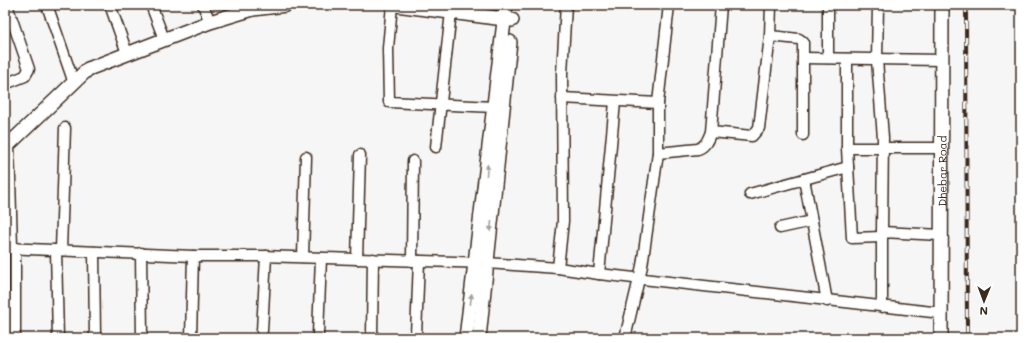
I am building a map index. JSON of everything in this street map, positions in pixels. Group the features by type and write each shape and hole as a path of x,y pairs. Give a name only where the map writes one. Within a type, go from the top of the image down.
{"street":[{"path":"5,84 25,76 29,69 7,5"},
{"path":"47,5 74,83"},
{"path":"110,5 127,54"},
{"path":"151,5 164,39"},
{"path":"203,5 210,22"},
{"path":"15,338 6,142 88,69 252,7 286,5"},
{"path":"392,5 388,48 389,102 440,106 494,107"},
{"path":"396,5 448,10 508,19"},
{"path":"466,338 481,263 508,19 506,5"},
{"path":"479,338 481,263 494,107 508,19 514,5"},
{"path":"558,268 563,221 562,98 566,5"},
{"path":"625,338 639,278 658,154 658,103 669,5"},
{"path":"658,154 703,147 711,132 721,5"},
{"path":"711,132 752,136 759,128 770,36 770,5"},
{"path":"828,5 828,58"},
{"path":"878,5 877,60 883,148 882,307"},
{"name":"Dhebar Road","path":"941,338 942,5"},
{"path":"436,147 448,10"},
{"path":"770,36 799,39 803,42 803,135"},
{"path":"803,58 942,60"},
{"path":"847,59 847,148 852,238 882,235 941,235"},
{"path":"562,98 615,102 658,103"},
{"path":"599,274 615,102"},
{"path":"58,338 59,250 65,128"},
{"path":"847,148 941,148"},
{"path":"357,259 360,156"},
{"path":"303,257 306,157"},
{"path":"413,161 416,335"},
{"path":"750,194 848,167"},
{"path":"804,179 827,301"},
{"path":"780,228 812,221"},
{"path":"11,248 193,256 266,256 373,259 481,263 558,268 941,314"},
{"path":"94,252 95,338"},
{"path":"141,253 142,338"},
{"path":"191,338 193,256"},
{"path":"262,331 266,256"},
{"path":"318,334 321,258"},
{"path":"372,336 373,259"}],"railway":[{"path":"966,5 967,338"}]}
